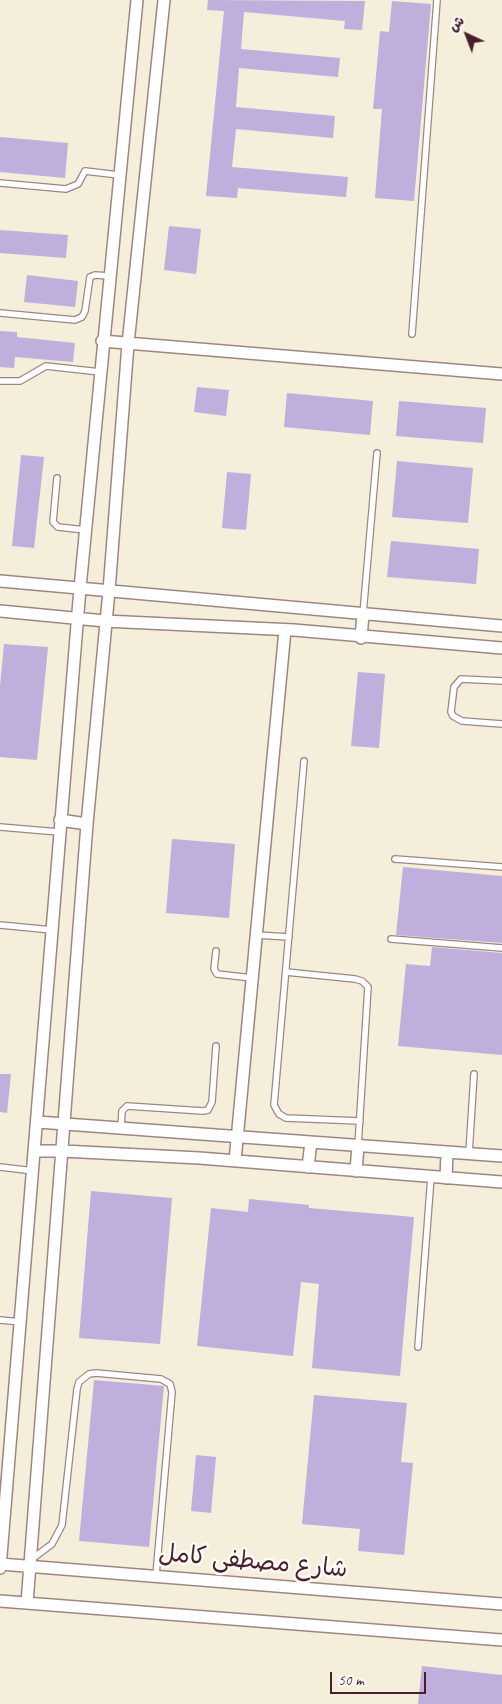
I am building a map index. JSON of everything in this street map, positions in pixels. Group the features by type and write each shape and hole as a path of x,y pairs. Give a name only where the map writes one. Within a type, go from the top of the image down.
{"street":[{"path":"0,1568 8,1439 21,1322 36,1151 59,832 85,530 102,341 137,0"},
{"path":"27,1603 87,824 109,591 128,344 164,0"},
{"path":"102,341 502,374"},
{"path":"0,581 502,626"},
{"path":"0,611 105,621 285,630 361,638 502,648"},
{"path":"361,638 363,614"},
{"path":"235,1160 285,630"},
{"path":"60,820 87,824"},
{"path":"38,1122 502,1156"},
{"path":"308,1168 311,1142"},
{"path":"356,1172 358,1146"},
{"path":"36,1151 235,1160 356,1172 502,1182"},
{"path":"446,1178 447,1152"},
{"name":"شارع مصطفى كامل","path":"0,1564 30,1563 156,1576 502,1604"},
{"path":"0,1601 502,1640"}],"lane":[{"path":"412,334 437,0"},
{"path":"0,183 66,189 78,184 85,171 119,175"},
{"path":"0,313 75,320 86,311 90,277 95,275 109,276"},
{"path":"0,381 20,381 46,366 100,372"},
{"path":"363,614 377,453"},
{"path":"57,478 53,522 58,527 85,530"},
{"path":"502,681 461,678 454,687 451,712 453,716 462,721 502,724"},
{"path":"304,761 274,1105 276,1110 286,1118 360,1121"},
{"path":"0,827 59,832"},
{"path":"395,859 502,867"},
{"path":"0,925 52,930"},
{"path":"256,935 289,937"},
{"path":"391,939 502,948"},
{"path":"216,951 214,969 217,974 252,978"},
{"path":"286,972 355,979 362,981 368,987 358,1146"},
{"path":"121,1128 122,1111 127,1106 208,1110 212,1102 216,1046"},
{"path":"469,1154 474,1074"},
{"path":"0,1167 34,1171"},
{"path":"418,1347 431,1177"},
{"path":"0,1320 21,1322"},
{"path":"30,1563 52,1544 62,1525 79,1382 89,1374 96,1373 161,1379 168,1382 172,1392 156,1576"}],"building":[{"path":"208,0 365,1 362,30 344,29 345,21 244,12 241,49 340,58 338,77 239,68 236,107 335,116 333,138 236,129 232,167 348,177 346,197 238,188 237,198 206,196 224,11 207,10"},
{"path":"392,1 431,4 414,201 375,198 382,109 373,109 380,31 389,32"},
{"path":"0,137 68,143 65,178 0,172"},
{"path":"169,226 201,229 196,274 164,270"},
{"path":"0,230 68,235 66,258 0,253"},
{"path":"27,275 78,281 75,307 24,302"},
{"path":"0,331 17,332 17,337 75,343 73,362 15,357 14,368 0,367"},
{"path":"197,387 229,390 226,416 194,412"},
{"path":"287,393 373,401 370,435 284,427"},
{"path":"399,401 486,408 483,443 396,436"},
{"path":"21,455 44,457 34,548 12,546"},
{"path":"397,461 473,468 468,523 392,517"},
{"path":"227,472 251,474 246,530 222,528"},
{"path":"391,541 479,549 476,584 387,577"},
{"path":"4,644 48,647 37,760 0,757 0,686"},
{"path":"358,672 385,674 379,748 351,746"},
{"path":"172,839 235,844 229,918 166,913"},
{"path":"403,867 502,876 502,943 396,935"},
{"path":"432,947 502,953 502,1055 398,1046 406,964 430,966"},
{"path":"0,1074 11,1074 7,1113 0,1112"},
{"path":"91,1191 172,1198 160,1344 79,1338"},
{"path":"249,1199 309,1205 309,1208 414,1217 400,1376 312,1368 319,1284 301,1282 293,1356 197,1346 211,1208 248,1212"},
{"path":"94,1380 164,1386 149,1547 79,1541"},
{"path":"314,1395 407,1403 401,1462 413,1463 404,1555 358,1551 360,1529 302,1524"},
{"path":"196,1455 216,1457 211,1513 191,1511"},
{"path":"422,1666 502,1675 502,1704 418,1704"}]}
